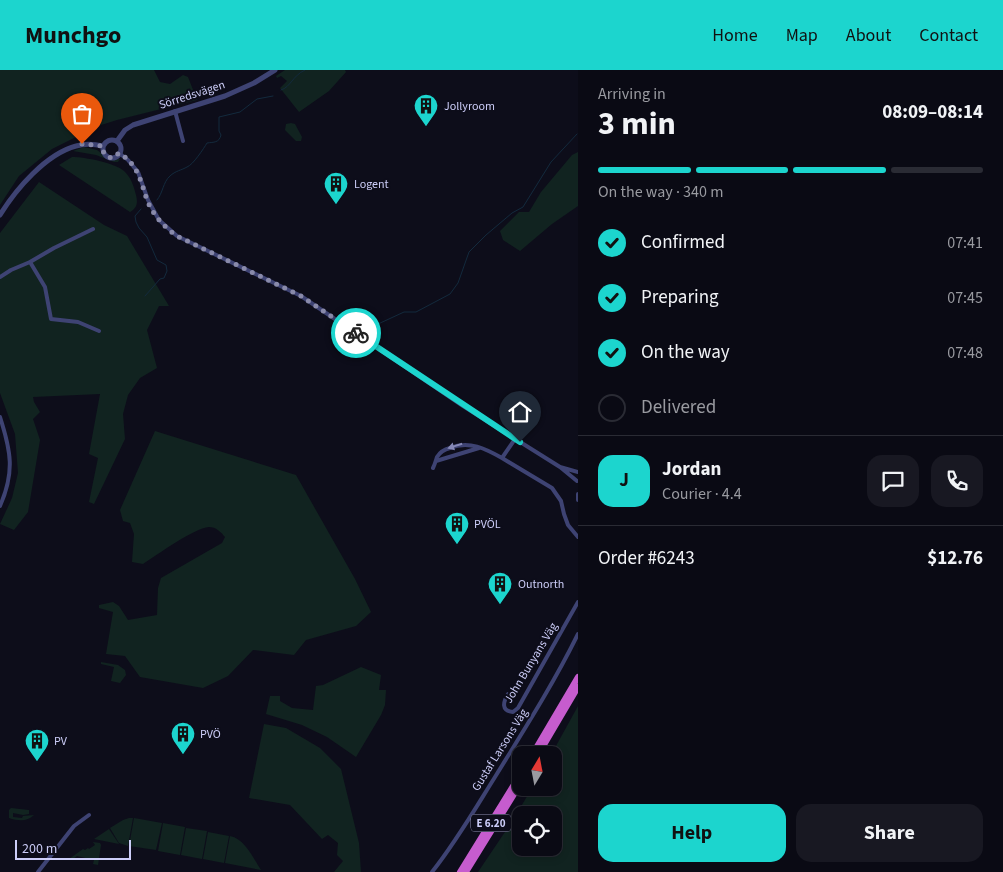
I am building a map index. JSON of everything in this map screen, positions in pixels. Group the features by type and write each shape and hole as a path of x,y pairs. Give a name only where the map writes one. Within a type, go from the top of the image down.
{"highway":[{"path":"537,746 578,677"},
{"path":"543,746 578,687"},
{"name":"E 6.20","path":"460,872 512,788"},
{"name":"E 6.20","path":"466,872 513,796"}],"street":[{"name":"Sörredsvägen","path":"103,146 109,140 116,141 131,126 225,96 267,72 275,70"},
{"path":"175,112 183,141"},
{"path":"116,141 120,147 119,153 138,172 148,200 159,220 177,236 301,296 390,357 560,467 578,481"},
{"name":"Sörredsvägen","path":"0,215 23,185 56,156 82,144 103,146"},
{"name":"Sörredsvägen","path":"103,146 104,152 108,157 114,157 119,153"},
{"path":"0,277 93,229"},
{"path":"30,262 45,287 50,318 78,322 99,331"},
{"path":"0,417 9,448 11,463 8,482 0,506"},
{"path":"502,458 515,439"},
{"path":"433,468 437,457 454,446 471,444 481,448 502,458 552,488 561,501 568,525 578,536"},
{"path":"436,462 481,448"},
{"path":"560,467 578,472"},
{"path":"578,494 578,500"},
{"name":"John Bunyans Väg","path":"508,694 504,706 506,710 513,712 518,708 578,602"},
{"name":"Gustaf Larsons Väg","path":"432,872 457,838 509,755 548,690 578,634"},
{"path":"38,872 74,826 89,815"}],"green space":[{"path":"0,70 154,70 160,82 170,84 183,75 188,77 197,100 117,120 82,131 76,137 52,149 19,176 0,205"},
{"path":"285,70 345,70 346,72 329,91 299,112 280,88 287,81 281,76 277,78 276,76"},
{"path":"286,124 295,124 302,137 301,141 296,141 285,130"},
{"path":"84,147 97,150 109,159 120,159 118,162 114,162 96,155 73,151"},
{"path":"578,152 578,206 552,224 520,251 503,240 500,231 519,212 529,212 541,192 572,155"},
{"path":"72,157 100,161 114,165 124,171 133,185 137,198 136,207 130,212 59,165"},
{"path":"39,182 104,225 127,236 169,306 159,306 147,330 157,368 140,378 128,395 123,414 125,439 94,504 89,502 98,458 89,454 100,394 33,397 40,412 33,419 40,440 28,512 14,530 0,524 12,498 18,473 15,434 0,393 0,233"},
{"path":"155,431 296,475 355,579 371,612 356,626 306,640 294,655 253,650 228,676 203,688 140,677 125,656 106,654 113,612 99,608 99,605 113,602 119,606 128,620 157,615 158,588 161,578 222,543 225,537 214,528 209,527 194,532 176,542 143,564 132,562 134,534 130,523 123,521 120,510"},
{"path":"101,662 118,665 125,670 126,675 120,683 111,681 114,667 101,664"},
{"path":"361,667 381,675 379,690 386,690 385,705 381,715 356,757 327,737 302,725 266,714 270,696 280,696 280,701 292,708 313,710 316,686 323,685"},
{"path":"578,706 578,872 478,872 512,821 512,856 562,856 562,806 521,806 527,796 562,796 562,746 556,746"},
{"path":"264,724 286,728 320,748 341,769 359,843 361,872 334,872 343,861 337,855 338,843 328,835 322,839 290,805 249,798"},
{"path":"11,808 29,810 29,814 13,813 13,817 22,818 23,816 34,815 22,820 9,818 9,810"},
{"path":"129,818 133,818 128,846 119,843 110,828"},
{"path":"134,818 162,823 156,850 129,846"},
{"path":"163,823 185,827 180,855 158,851"},
{"path":"186,828 207,831 202,859 181,855"},
{"path":"109,829 119,844 94,839"},
{"path":"208,832 229,836 224,863 203,859"},
{"path":"230,836 244,845 261,870 225,863"},
{"path":"93,842 100,843 101,845 98,865 93,864 94,860 77,856 72,860 69,859 83,849 89,849 95,845"}],"waterway":[{"path":"281,90 305,70"},
{"path":"157,200 170,176 189,166 207,143 216,142 219,139 221,135 219,131 219,117 240,112 257,99 273,96"},
{"path":"363,331 404,312 416,312 450,294 458,283 469,252 512,213 523,207 551,162 577,134"},
{"path":"141,209 135,216 136,222 147,237 157,260 166,265 167,271 164,278 160,279 145,296"},
{"path":"345,342 345,348"},
{"path":"350,351 355,343"}],"way so far":[{"path":"82,144 103,146 106,156 109,157 116,157 119,153 124,156 138,172 154,213 165,227 177,236 190,244 301,296 356,333"}],"place":[{"name":"Jollyroom","path":"426,127"},
{"name":"Logent","path":"336,205"},
{"name":"PVÖL","path":"457,545"},
{"name":"Outnorth","path":"500,605"},
{"name":"PVÖ","path":"183,755"},
{"name":"PV","path":"37,762"}],"route":[{"path":"356,333 520,442"}]}
